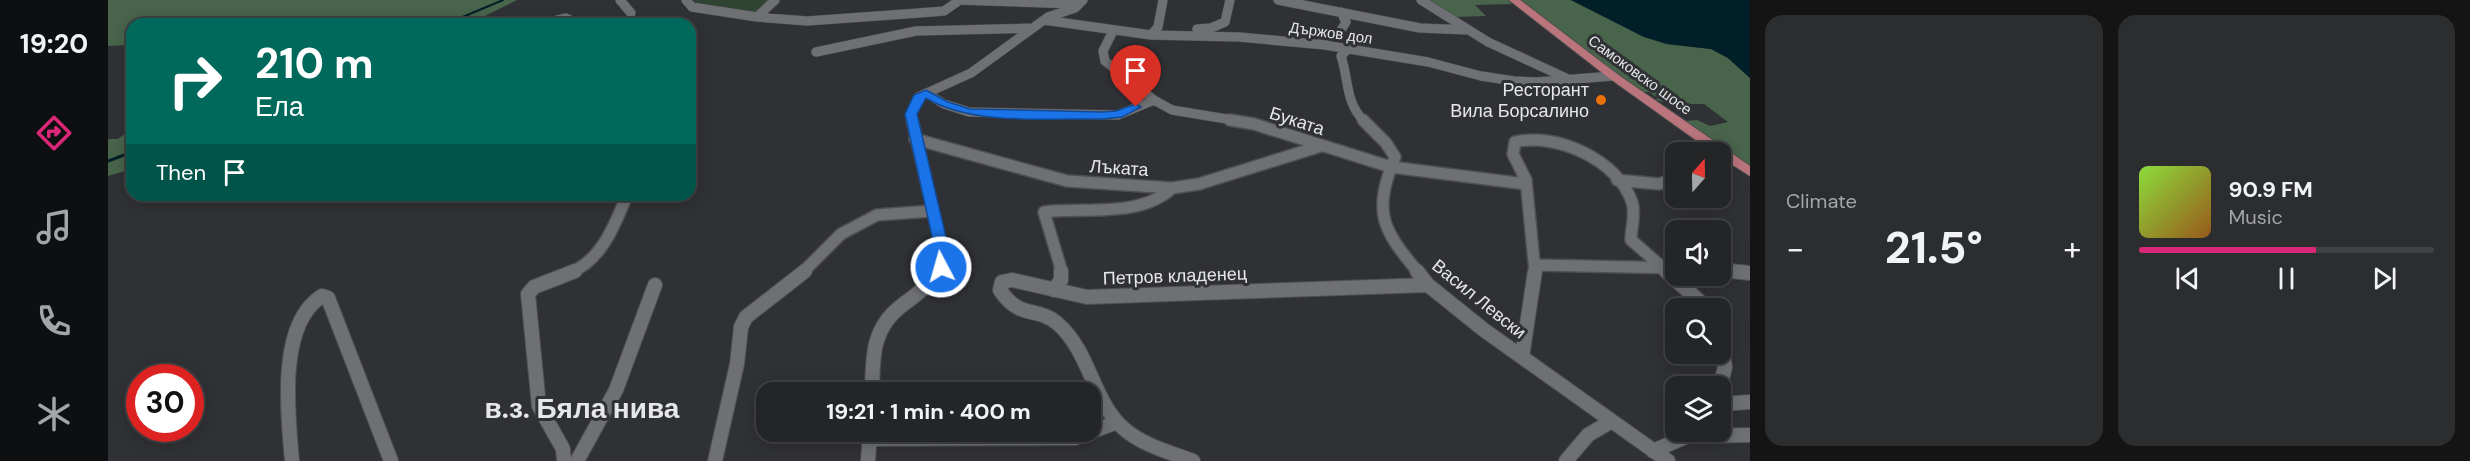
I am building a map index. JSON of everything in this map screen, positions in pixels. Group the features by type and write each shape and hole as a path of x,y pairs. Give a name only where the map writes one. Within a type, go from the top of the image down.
{"main road":[{"name":"Самоковско шосе","path":"1514,0 1613,76 1750,172"}],"street":[{"path":"620,0 631,13"},
{"path":"686,0 692,7 757,17 807,21 944,11 957,1 1081,2"},
{"path":"757,17 775,0"},
{"path":"1151,35 1158,27 1163,0"},
{"path":"1151,35 1167,30 1205,28 1222,24 1227,20 1230,0"},
{"path":"1278,0 1338,11 1398,26 1469,30"},
{"path":"1319,45 1345,28 1346,22 1333,0"},
{"path":"1421,0 1494,45 1566,78"},
{"path":"873,382 877,334 892,315 934,280 941,267 943,254 931,211 911,114 918,97 971,73 1044,20 1081,2"},
{"name":"Държов дол","path":"1044,20 1151,35 1239,37 1319,45 1428,62 1505,80 1537,82 1613,76"},
{"path":"816,52 916,31 1033,28"},
{"name":"Буката","path":"1113,31 1104,47 1105,61 1154,100 1179,112 1254,124 1391,167 1526,184"},
{"path":"1347,50 1341,56 1346,68 1350,100 1356,112 1390,147 1395,157 1391,167"},
{"path":"926,93 944,104 969,112 1118,115 1154,100"},
{"path":"1522,357 1536,265 1526,184 1514,154 1515,142 1528,138 1551,141 1582,153 1617,180 1632,203 1630,239 1699,298"},
{"name":"Лъката","path":"915,139 1067,181 1172,188 1199,184 1322,146"},
{"name":"Васил Левски","path":"1391,167 1382,196 1385,223 1398,248 1428,285 1610,422 1668,461"},
{"path":"1617,180 1659,184 1665,182"},
{"path":"1054,290 1061,280 1062,273 1044,212 1122,206 1152,200 1168,194 1172,188"},
{"path":"564,461 563,449 539,406 528,294 534,287 585,267 611,234 625,201"},
{"path":"715,461 738,364 741,327 747,317 795,281 841,234 855,225 877,215 931,211"},
{"path":"1536,265 1665,267"},
{"path":"1731,271 1750,273"},
{"name":"Петров кладенец","path":"1117,422 1078,350 1056,321 1012,307 1005,300 999,285 1012,280 1087,297 1428,285"},
{"path":"577,461 616,390 655,285"},
{"path":"292,461 289,434 291,372 299,320 314,301 322,296 328,298 391,461"},
{"path":"1731,403 1750,402"},
{"path":"1101,428 1117,422 1139,438 1193,461"},
{"path":"1566,461 1588,435 1610,422"},
{"path":"1731,435 1750,435"},
{"path":"868,461 869,442"},
{"path":"1653,451 1675,442"}],"green space":[{"path":"108,0 517,0 481,18 126,18 126,45 108,46"},
{"path":"694,0 775,0 757,17 692,7"},
{"path":"1430,0 1508,0 1512,4 1475,5 1486,16 1457,17"},
{"path":"1519,0 1571,0 1644,37 1667,44 1711,49 1728,58 1750,78 1750,166 1731,153 1731,142 1715,142 1684,121 1697,120 1710,126 1728,122 1704,104 1670,104 1653,99 1659,99 1649,92 1642,92"},
{"path":"126,133 126,171 108,176 108,139 118,139"}],"water":[{"path":"1571,0 1750,0 1750,78 1728,58 1711,49 1667,44 1644,37"}],"waterway":[{"path":"460,18 503,0"},
{"path":"108,161 126,154"}],"place":[{"name":"Ресторант Вила Борсалино","path":"1601,100"}],"district":[{"name":"в.з. Бяла нива","path":"582,408"}],"route":[{"path":"941,267 943,254 931,211 911,114 918,97 926,93 944,104 969,112 1103,116 1118,115 1136,107"}]}
